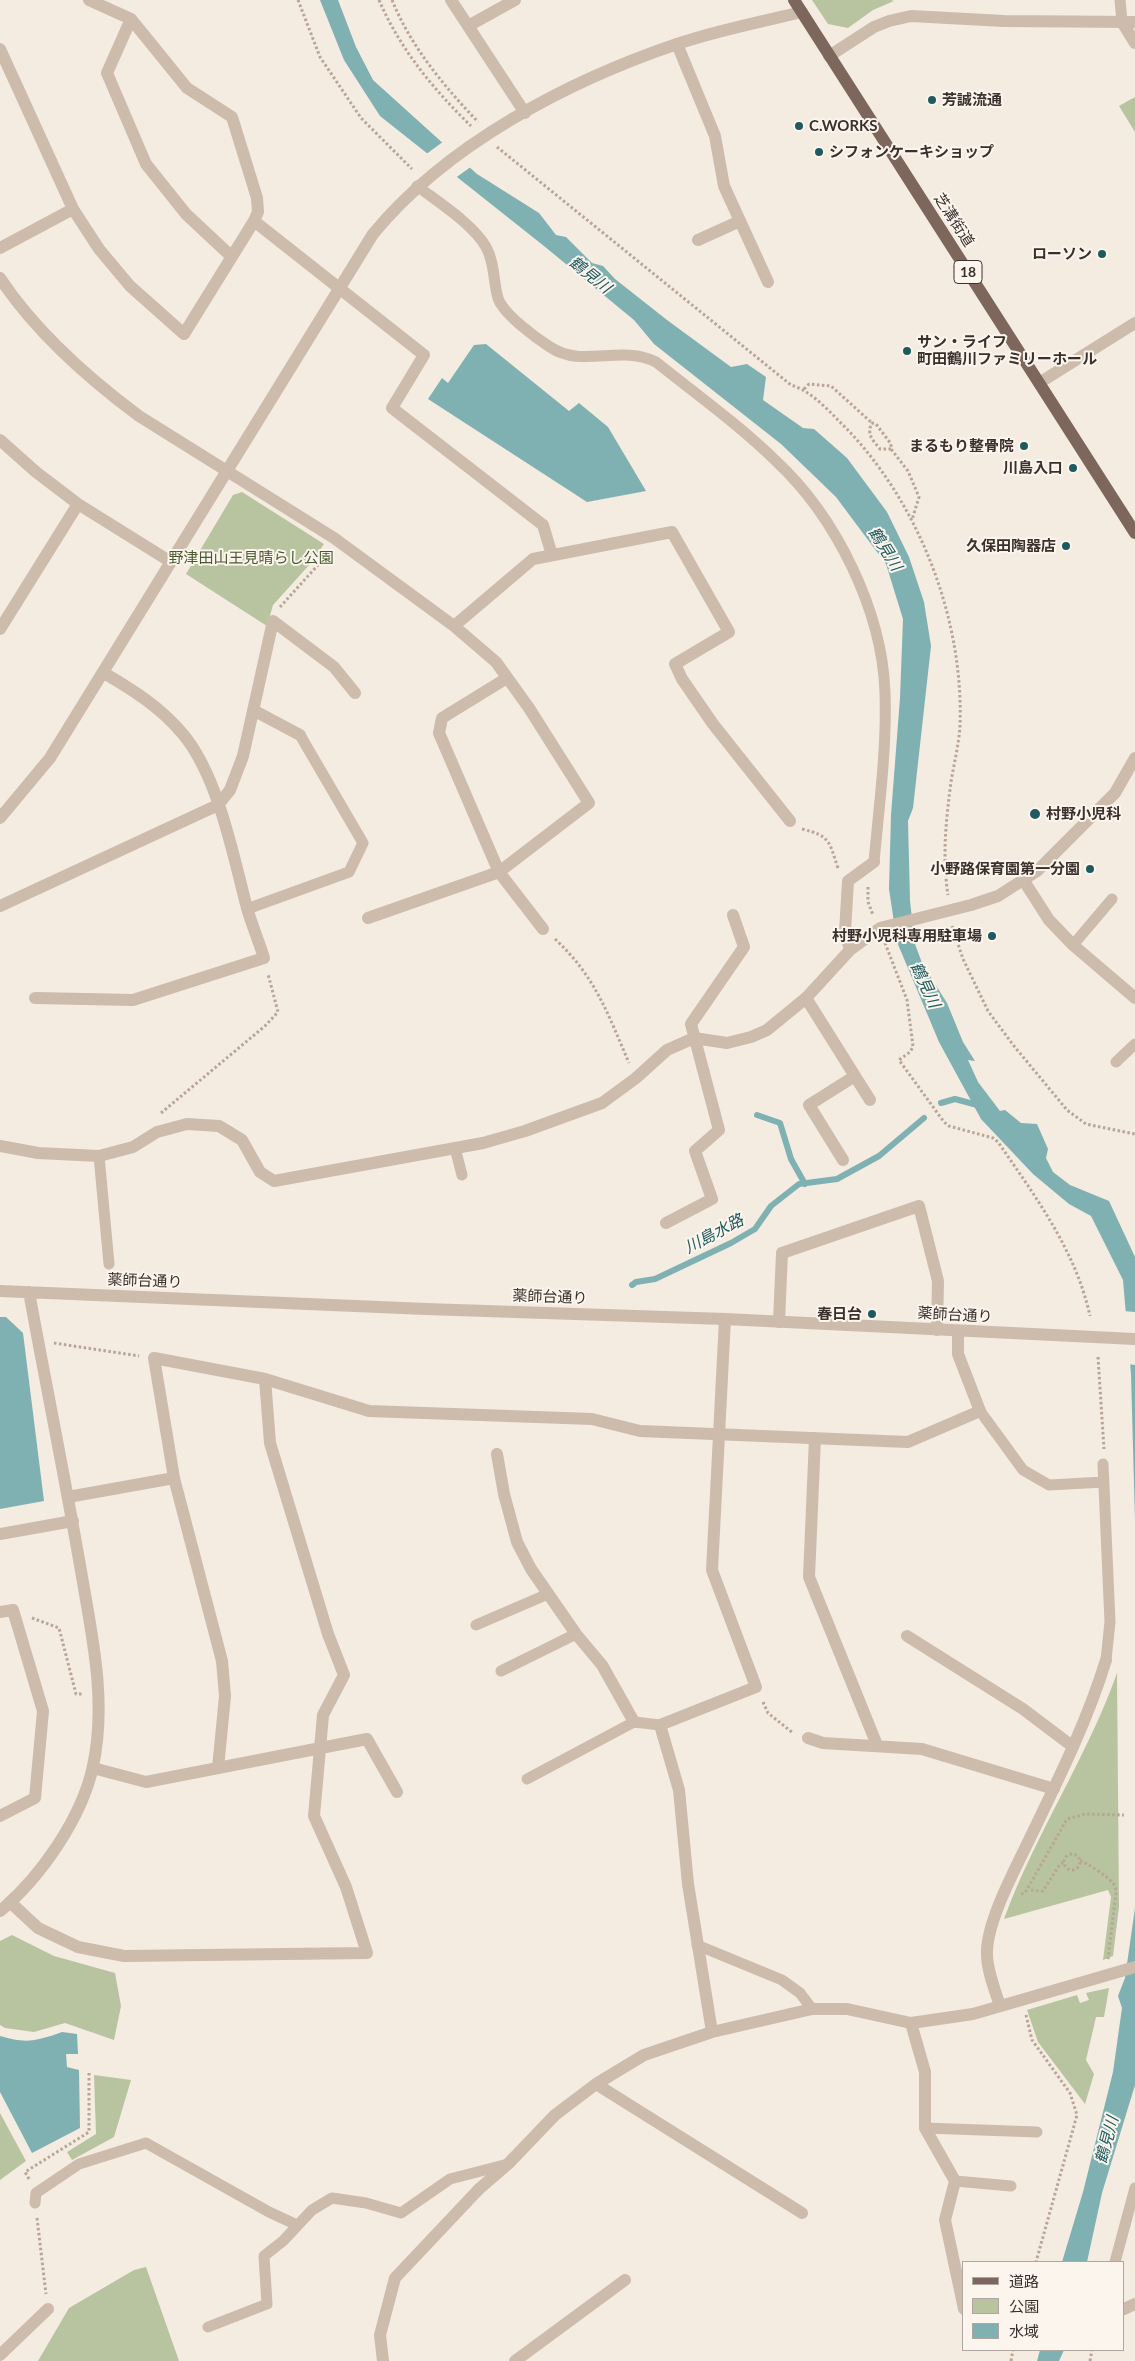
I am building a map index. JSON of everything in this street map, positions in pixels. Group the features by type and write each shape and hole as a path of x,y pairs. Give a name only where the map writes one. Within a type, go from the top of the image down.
{"main road":[{"name":"芝溝街道","path":"794,0 1135,533"}],"street":[{"path":"0,50 73,209 100,249 130,286 184,334 254,221 258,212 257,198 232,117 187,88 131,20 89,0"},
{"path":"451,0 525,113"},
{"path":"468,26 515,0"},
{"path":"0,818 50,758 340,288 374,234 395,208 431,174 478,140 525,113 604,73 677,44 802,12"},
{"path":"829,56 874,27 911,16 1004,21 1128,22 1135,43"},
{"path":"131,20 107,73 146,164 186,214 232,258"},
{"path":"677,44 716,136 724,186 768,282"},
{"path":"0,248 73,209"},
{"path":"254,221 424,355 392,408 543,525 552,554"},
{"path":"698,240 740,221"},
{"path":"0,278 42,330 82,371 109,394 139,416 334,538 454,626 496,662 530,708 589,803 499,872 368,918"},
{"path":"1039,383 1135,324"},
{"path":"0,440 78,504 171,562"},
{"path":"2,619 78,504"},
{"path":"454,626 533,559 672,532 729,632 675,664 682,679 713,724 790,821"},
{"path":"0,906 218,805 230,790 239,765 273,621 334,667 355,693"},
{"path":"35,998 133,1000 264,958 218,805 204,769 183,734 155,705 104,673"},
{"path":"507,678 442,718 439,733 499,872 543,929"},
{"path":"253,710 300,735"},
{"path":"0,1146 38,1153 99,1156 133,1148 157,1132 186,1124 219,1126 242,1140 260,1172 274,1181 483,1143 524,1130 602,1102 636,1078 667,1050 694,1038 726,1043 751,1037 773,1025 806,998 850,950 864,938 888,924 944,912 998,896 1024,881 1038,871 1114,793 1135,758"},
{"path":"850,950 845,932 848,881 874,862"},
{"path":"1024,881 1049,920 1073,945 1135,998"},
{"path":"666,1222 712,1199 695,1151 719,1130 691,1024 744,947 733,915"},
{"path":"806,998 870,1100"},
{"path":"843,1160 809,1105 855,1076"},
{"path":"779,1322 782,1253 919,1206 938,1280 937,1330"},
{"name":"薬師台通り","path":"0,1291 426,1309 725,1319 1135,1339"},
{"path":"0,1911 10,1902 60,1842 80,1804 93,1768 99,1729 100,1695 68,1497 29,1292"},
{"path":"712,2032 688,1884 679,1790 660,1725 756,1687 712,1570 717,1434 725,1319"},
{"path":"218,1768 225,1696 222,1661 174,1478 154,1358 265,1379 368,1411 592,1419 640,1431 908,1442 980,1411 958,1354 958,1331"},
{"path":"10,1902 38,1928 78,1947 124,1956 367,1953 346,1887 314,1816 323,1715 344,1674 328,1634 270,1443 265,1379"},
{"path":"815,1438 810,1577 877,1745"},
{"path":"496,1454 504,1494 518,1542 531,1569 576,1634 602,1665 634,1722"},
{"path":"68,1497 174,1478"},
{"path":"0,1534 72,1521"},
{"path":"0,1612 13,1610 43,1711 35,1798 0,1816"},
{"path":"907,1636 1023,1710 1072,1746"},
{"path":"1000,2006 986,1955 989,1934 1004,1896 1054,1789 1099,1685 1106,1660"},
{"path":"808,1738 822,1743 922,1749 1054,1789"},
{"path":"93,1768 146,1782 367,1739 397,1792"},
{"path":"383,2361 380,2335 395,2278 479,2189 508,2164 555,2115 596,2084 644,2056 712,2032 812,2009 847,2009 911,2023 948,2019 1000,2006 1109,1968 1135,1967"},
{"path":"911,2023 925,2072 925,2128 955,2181 944,2220 962,2300"},
{"path":"596,2084 802,2213"},
{"path":"518,2360 625,2280"},
{"path":"1,2352 48,2309"}],"lane":[{"path":"1120,0 1128,22"},
{"path":"417,186 470,228 482,242 493,264 498,300 513,317 550,347 565,355 580,358 634,354 656,362 777,462 801,487 820,513 857,580 871,614 879,646 885,691 885,736 874,862"},
{"path":"248,909 349,872 363,843 300,735"},
{"path":"1073,945 1112,899"},
{"path":"1116,1062 1135,1044"},
{"path":"455,1148 462,1175"},
{"path":"99,1156 109,1264"},
{"path":"980,1411 1022,1470 1050,1485 1104,1482"},
{"path":"1103,1464 1110,1622 1106,1660"},
{"path":"476,1625 548,1594"},
{"path":"501,1671 576,1634"},
{"path":"527,1779 634,1722 660,1725"},
{"path":"697,1945 782,1980 800,1994 812,2009"},
{"path":"925,2128 1037,2132"},
{"path":"35,2198 79,2164 146,2143 297,2225"},
{"path":"208,2327 267,2304 264,2256 283,2241 312,2210 332,2198 366,2203 401,2213 450,2179 508,2164"},
{"path":"955,2181 1011,2186"},
{"path":"1115,2261 1135,2188"}],"path":[{"path":"298,0 320,57 361,118 412,169"},
{"path":"379,0 400,40 427,80 446,103 471,126"},
{"path":"392,0 418,50 434,72 478,122"},
{"path":"804,389 809,384 831,386 872,423 876,424 891,444 891,449 908,471 919,497 912,520"},
{"path":"872,423 868,430 869,435 880,449 891,449"},
{"path":"273,621 279,609 318,565 334,538"},
{"path":"790,821 795,828 821,834 824,837 829,844 839,871 848,881"},
{"path":"873,916 867,892 874,862"},
{"path":"952,924 963,959 988,1011 1014,1046 1067,1110 1086,1124 1135,1134"},
{"path":"543,929 574,957 598,990 636,1078"},
{"path":"884,940 907,1000 912,1038 913,1047 910,1052 899,1060 944,1122 949,1126 993,1138 998,1142 1035,1196 1058,1235 1079,1281 1090,1316"},
{"path":"155,1118 265,1026 278,1012 264,958"},
{"path":"38,1341 154,1358"},
{"path":"1098,1358 1103,1464"},
{"path":"13,1610 59,1628 76,1694"},
{"path":"756,1687 768,1712 792,1732 808,1738"},
{"path":"1004,1896 1019,1896 1025,1893 1067,1819 1086,1814 1124,1815"},
{"path":"1031,1890 1043,1891 1068,1854 1073,1853 1078,1856 1080,1861 1077,1868 1072,1870 1065,1867 1064,1862"},
{"path":"1080,1861 1086,1862 1111,1880 1115,1886 1116,1893 1109,1968"},
{"path":"48,2309 44,2261 35,2198 25,2172 89,2132 89,2073"}],"green space":[{"path":"812,0 894,1 873,10 848,28 828,24"},
{"path":"1135,97 1135,132 1119,106"},
{"name":"野津田山王見晴らし公園","path":"242,492 324,544 311,563 273,605 267,626 186,574 233,495"},
{"path":"1117,1673 1119,1907 1113,1956 1103,1960 1111,1897 1108,1890 1004,1919 1031,1857 1091,1735"},
{"path":"12,1935 54,1956 115,1973 121,2006 114,2040 65,2023 34,2032 5,2028 0,2025 0,1941"},
{"path":"1109,1988 1104,2017 1096,2017 1086,2060 1094,2074 1085,2104 1038,2042 1027,2010 1077,1995 1080,2003 1089,2000 1086,1993"},
{"path":"94,2075 131,2080 114,2137 72,2160 67,2152 96,2134"},
{"path":"0,2113 26,2161 0,2180"},
{"path":"146,2267 179,2361 38,2361 69,2308 134,2270"}],"water":[{"name":"鶴見川","path":"320,0 338,0 356,47 373,80 477,174 539,213 556,235 566,237 592,263 603,266 615,279 731,367 747,364 766,377 763,400 803,428 814,429 847,458 887,512 909,557 924,602 931,646 913,808 908,821 910,901 915,944 922,963 947,1003 963,1042 975,1061 968,1060 978,1082 1000,1111 1005,1110 1021,1123 1037,1124 1048,1149 1046,1158 1053,1172 1070,1185 1109,1201 1135,1257 1135,1520 1131,1374 1123,1280 1091,1216 1069,1204 1033,1174 981,1119 939,1042 897,942 889,889 891,815 900,698 903,619 886,564 836,497 781,444 654,344 634,320 544,246 380,116 344,60"},
{"path":"486,344 569,411 579,403 608,427 646,491 587,502 428,399 442,378 448,383 474,345"},
{"path":"0,1317 6,1317 23,1333 44,1501 0,1509"},
{"name":"鶴見川","path":"1135,1908 1135,2085 1102,2193 1087,2261 1062,2261 1083,2192 1113,2072 1122,2008 1118,1996 1125,1978"},
{"path":"62,2032 77,2034 78,2054 66,2054 67,2067 79,2070 80,2128 32,2153 0,2092 0,2036 24,2041 45,2038"},
{"path":"1040,2351 1064,2351 1059,2361 1037,2361"}],"pier":[{"path":"444,141 472,166 454,179 425,155"},
{"path":"1123,1311 1135,1312 1135,1365 1127,1364"}],"waterway":[{"name":"川島水路","path":"941,1103 955,1099 981,1106"},
{"path":"757,1115 780,1123 791,1159 805,1184"},
{"name":"川島水路","path":"632,1285 636,1282 655,1279 731,1243 755,1229 771,1206 799,1184 837,1179 879,1156 924,1118"}],"place":[{"name":"芳誠流通","path":"932,100"},
{"name":"C.WORKS","path":"799,126"},
{"name":"シフォンケーキショップ","path":"819,152"},
{"name":"ローソン","path":"1102,254"},
{"name":"サン・ライフ 町田鶴川ファミリーホール","path":"907,351"},
{"name":"まるもり整骨院","path":"1024,446"},
{"name":"川島入口","path":"1073,468"},
{"name":"久保田陶器店","path":"1066,546"},
{"name":"村野小児科","path":"1035,814"},
{"name":"小野路保育園第一分園","path":"1090,869"},
{"name":"村野小児科専用駐車場","path":"992,936"},
{"name":"春日台","path":"872,1314"}]}
